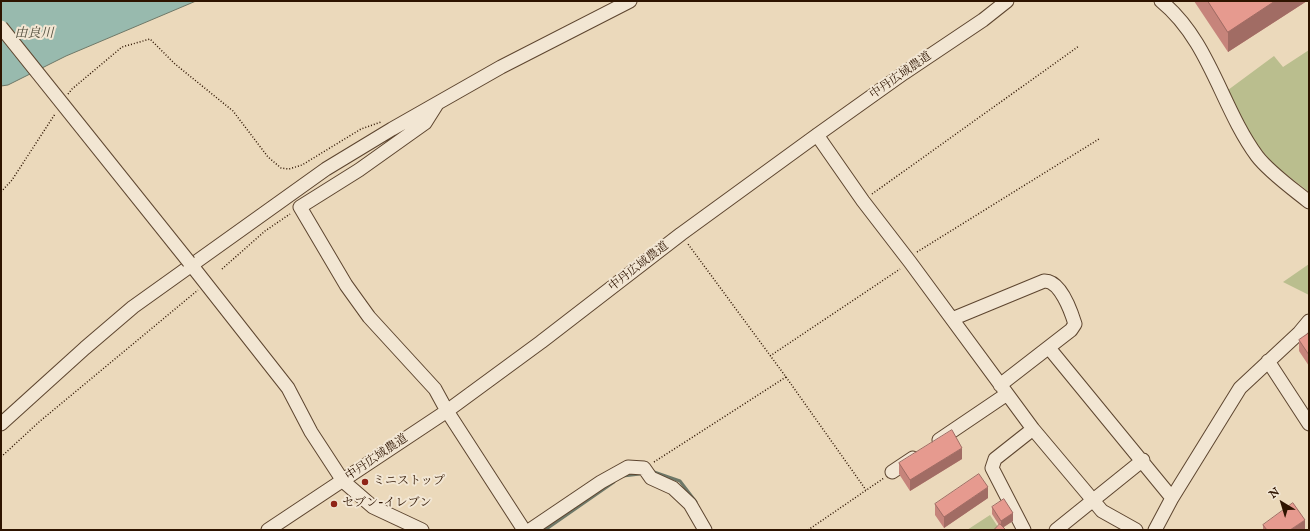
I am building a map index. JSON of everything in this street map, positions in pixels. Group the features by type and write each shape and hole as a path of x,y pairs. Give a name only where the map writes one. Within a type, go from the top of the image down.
{"street":[{"path":"1,424 133,307 191,264 326,169 438,102 501,67 630,1"},
{"name":"中丹広域農道","path":"268,530 447,411 541,342 681,234 904,73 983,20 1007,1"},
{"path":"1161,1 1178,16 1193,37 1243,133 1257,156 1264,165 1309,202"},
{"path":"1,27 207,283 288,388 311,432 343,481 373,507 422,530"},
{"path":"438,102 425,123 359,170 300,207 346,285 369,317 436,389 447,411 524,530"},
{"path":"817,135 863,201 1003,389 1092,501 1102,511 1136,530"},
{"path":"892,472 927,448 1003,389 1071,330 1075,324 1065,297 1054,284 1048,281 1044,281 952,320"},
{"path":"1154,530 1240,388 1300,333 1309,321"},
{"path":"1049,348 1143,460 1172,498"},
{"path":"1268,361 1309,424"},
{"path":"1024,530 992,468 995,459 1034,429"},
{"path":"1056,530 1143,460"},
{"path":"530,530 601,482 628,467 644,468 651,478 673,488 690,504 705,530"}],"path":[{"path":"68,95 72,89 122,47 150,39 175,64 233,111 268,157 281,168 289,169 302,165 361,129 382,121"},
{"path":"863,201 1079,46"},
{"path":"1,192 12,180 59,108"},
{"path":"770,356 908,260 1099,139"},
{"path":"222,269 265,231 300,207"},
{"path":"681,234 786,377 866,490"},
{"path":"1,457 39,422 207,283"},
{"path":"644,468 786,377"},
{"path":"808,530 892,472"}],"green space":[{"path":"1309,50 1309,192 1273,164 1253,139 1228,90 1274,56 1283,67"},
{"path":"1309,264 1309,295 1283,282"},
{"path":"990,515 1000,530 967,530"}],"water":[{"name":"由良川","path":"1,1 196,1 66,56 8,85 1,86"}],"building":[{"path":"1208,1 1275,1 1228,32"},
{"path":"1309,333 1309,355 1299,340"},
{"path":"952,430 962,448 910,480 899,463"},
{"path":"979,474 988,487 944,517 935,504"},
{"path":"1004,499 1013,513 1001,521 992,507"},
{"path":"1293,503 1305,520 1290,530 1267,530 1263,525"},
{"path":"1000,524 1006,530 994,530"}],"waterway":[{"path":"651,472 680,481 696,502"},
{"path":"623,476 640,474"},
{"path":"545,530 614,482"}],"place":[{"name":"ミニストップ","path":"365,482"},
{"name":"セブン-イレブン","path":"334,504"}]}
